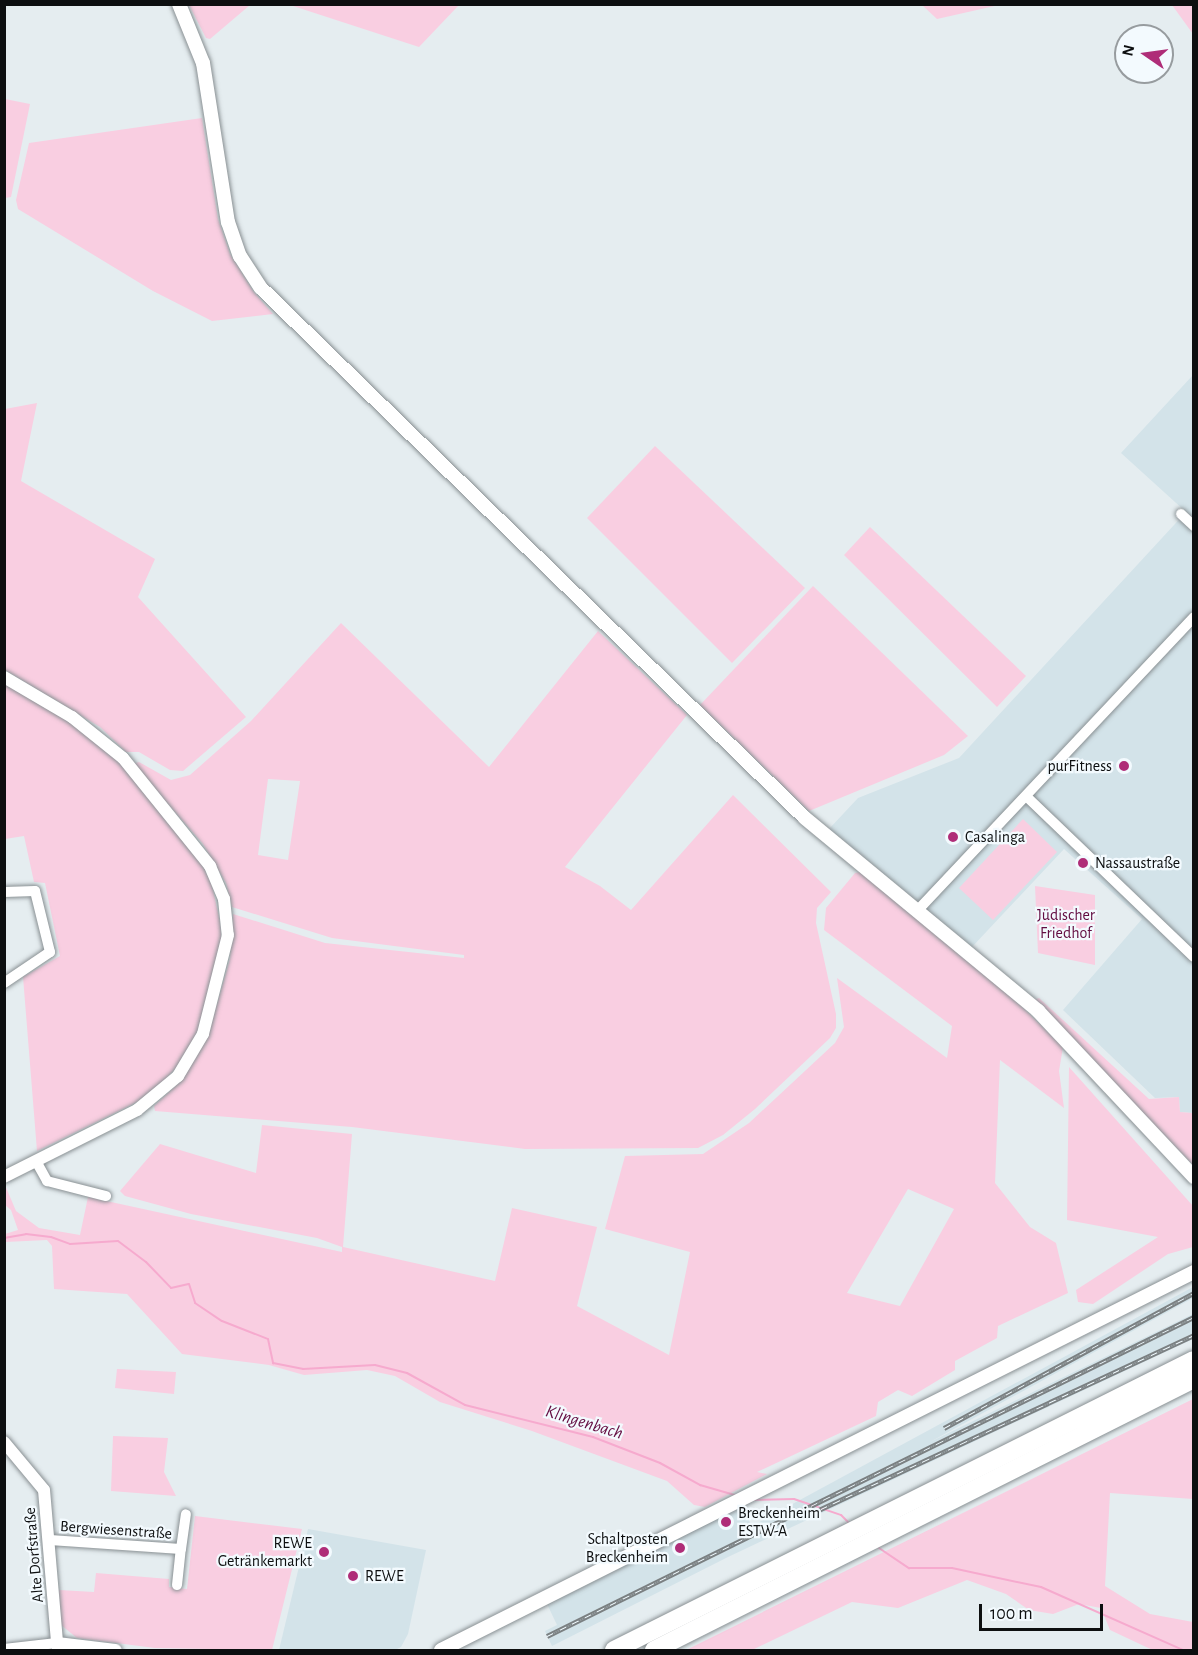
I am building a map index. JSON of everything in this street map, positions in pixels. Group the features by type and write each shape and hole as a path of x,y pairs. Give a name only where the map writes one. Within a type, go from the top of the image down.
{"highway":[{"path":"876,1530 1194,1360"},
{"path":"614,1650 851,1542 1194,1379"},
{"path":"654,1650 851,1542"}],"main road":[{"path":"179,4 203,63 228,222 240,256 261,288 805,819 1038,1011 1194,1177"},
{"path":"441,1650 1194,1272"}],"street":[{"path":"1181,514 1194,526"},
{"path":"917,911 1027,797 1194,617"},
{"path":"4,677 72,717 123,758 210,866 227,911 227,942 218,986 203,1034 186,1066 148,1103 4,1177"},
{"path":"1027,797 1194,957"},
{"path":"4,892 35,891 50,952 4,983"},
{"path":"36,1161 47,1180 106,1196"},
{"name":"Alte Dorfstraße","path":"4,1442 44,1490 50,1540 57,1647"},
{"name":"Bergwiesenstraße","path":"177,1585 186,1514"},
{"name":"Bergwiesenstraße","path":"50,1540 181,1550"},
{"path":"4,1649 57,1647 116,1650"}],"shaded area":[{"path":"1193,375 1193,1113 1180,1112 1179,1097 1155,1098 1063,1010 1142,919 1064,849 972,947 829,829 858,798 959,758 1186,512 1121,453"},
{"path":"1193,1287 1193,1298 930,1442 1193,1314 1193,1339 728,1557 552,1646 545,1631 557,1625 547,1604 741,1506 752,1526"},
{"path":"308,1529 426,1550 408,1634 401,1647 395,1650 279,1650"}],"green space":[{"path":"189,5 250,5 210,39 206,38"},
{"path":"290,5 459,5 419,47"},
{"path":"922,5 999,5 937,19"},
{"path":"1172,5 1193,5 1193,34"},
{"path":"5,99 30,104 11,197 5,198"},
{"path":"202,118 218,219 230,254 253,291 273,314 212,321 153,291 18,209 16,200 29,143"},
{"path":"37,403 21,481 155,559 138,597 246,717 183,771 170,770 139,752 126,752 100,727 5,670 5,409"},
{"path":"655,446 805,588 732,663 587,518"},
{"path":"870,527 1026,676 997,707 844,555"},
{"path":"813,586 968,736 944,755 809,811 700,705"},
{"path":"341,623 489,767 598,631 687,715 565,867 600,886 631,910 733,795 831,892 817,908 816,923 836,1014 836,1028 830,1038 755,1109 723,1135 698,1148 525,1149 352,1127 155,1111 154,1106 179,1083 196,1058 210,1029 230,959 233,914 325,943 464,958 464,955 332,938 232,907 226,883 203,844 133,764 139,762 171,780 190,775 251,721","holes":["268,779 300,781 288,860 258,855"]},
{"path":"5,684 71,723 120,762 201,862 212,885 220,922 222,945 200,1026 186,1057 156,1089 137,1102 37,1151 23,977 60,956 45,883 34,882 24,836 5,839"},
{"path":"1023,819 1057,852 993,920 959,888"},
{"path":"860,872 1020,1005 1063,1047 1059,1071 1064,1108 1000,1060 995,1183 1030,1227 1056,1243 1068,1293 998,1326 997,1338 955,1361 955,1370 912,1396 898,1390 878,1402 876,1416 757,1472 767,1474 705,1507 694,1505 667,1481 532,1431 440,1402 395,1376 367,1370 304,1375 269,1365 182,1354 127,1294 54,1289 52,1246 47,1240 5,1242 5,1234 18,1230 11,1210 5,1205 5,1185 16,1211 39,1228 80,1235 88,1197 342,1252 342,1247 317,1238 191,1214 125,1196 120,1191 160,1144 256,1173 262,1125 352,1134 343,1247 495,1281 512,1208 597,1227 577,1306 669,1355 690,1252 605,1229 625,1156 703,1154 749,1123 835,1043 844,1027 837,978 947,1058 952,1026 824,930 826,908 855,873","holes":["908,1189 954,1209 900,1306 847,1293"]},
{"name":"Jüdischer Friedhof","path":"1035,886 1095,895 1095,965 1038,953"},
{"path":"1039,998 1149,1099 1179,1097 1180,1112 1193,1113 1193,1165 1034,1000"},
{"path":"1069,1067 1193,1206 1193,1247 1168,1254 1093,1304 1078,1302 1076,1290 1158,1237 1067,1220"},
{"path":"117,1369 176,1372 174,1394 115,1388"},
{"path":"1193,1399 1193,1499 1110,1493 1105,1586 1150,1614 1193,1622 1193,1650 1153,1650 1144,1646 1110,1630 1101,1608 1079,1604 1053,1614 1029,1610 1006,1594 967,1580 898,1608 852,1602 752,1650 686,1650"},
{"path":"113,1436 168,1438 164,1472 176,1496 111,1491"},
{"path":"195,1516 302,1529 272,1650 155,1648 77,1638 61,1625 59,1590 94,1592 96,1573 169,1579 169,1587 187,1589"}],"waterway":[{"name":"Klingenbach","path":"4,1238 26,1234 51,1237 70,1244 118,1241 146,1262 171,1288 189,1284 195,1303 222,1321 268,1339 273,1363 303,1369 375,1365 407,1373 465,1405 593,1437 660,1463 700,1485 736,1495"},
{"name":"Klingenbach","path":"753,1500 794,1499 841,1515 849,1523"},
{"name":"Klingenbach","path":"876,1546 909,1568 952,1568 1041,1587 1183,1650"}],"railway":[{"path":"944,1428 1194,1293"},
{"path":"547,1636 1194,1317"},
{"path":"808,1515 1194,1335"}],"place":[{"name":"purFitness","path":"1124,766"},
{"name":"Casalinga","path":"953,837"},
{"name":"Nassaustraße","path":"1083,863"},
{"name":"Breckenheim ESTW-A","path":"726,1522"},
{"name":"Schaltposten Breckenheim","path":"680,1548"},
{"name":"REWE Getränkemarkt","path":"324,1552"},
{"name":"REWE","path":"353,1576"}]}
